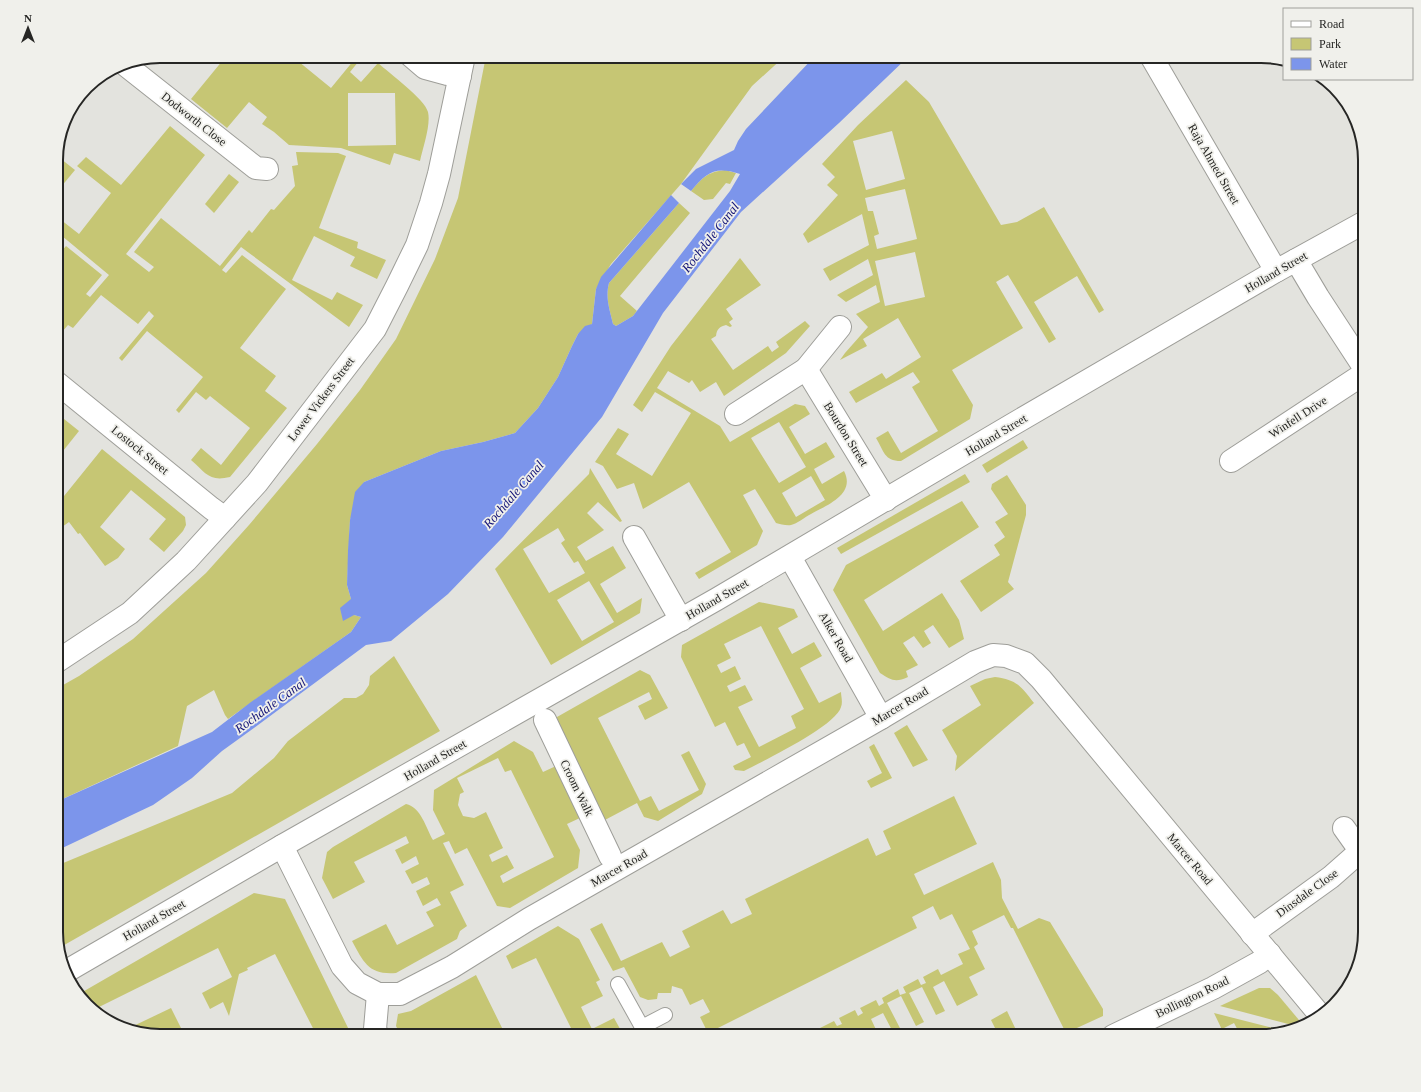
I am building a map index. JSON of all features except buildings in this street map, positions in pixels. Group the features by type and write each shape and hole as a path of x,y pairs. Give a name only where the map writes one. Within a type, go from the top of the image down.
{"street":[{"path":"419,63 425,68 447,74 462,66"},
{"name":"Raja Ahmed Street","path":"1155,63 1276,271"},
{"name":"Lower Vickers Street","path":"63,657 130,613 186,561 257,482 374,329 417,245 439,174 462,66"},
{"name":"Dodworth Close","path":"130,68 256,168 268,169"},
{"name":"Holland Street","path":"70,969 282,846 681,620 790,557 1016,422 1276,271 1358,226"},
{"path":"1296,260 1358,358"},
{"path":"736,414 806,369 840,327"},
{"name":"Bourdon Street","path":"806,369 886,500"},
{"name":"Winfell Drive","path":"1231,461 1358,378"},
{"name":"Lostock Street","path":"63,388 225,518"},
{"path":"634,537 681,620"},
{"name":"Alker Road","path":"790,557 881,718"},
{"name":"Marcer Road","path":"282,846 342,966 357,983 378,994 400,994 452,967 530,919 881,718 956,672 982,658 993,655 1006,656 1025,663 1041,679 1317,1011"},
{"name":"Croom Walk","path":"545,720 610,856"},
{"name":"Dinsdale Close","path":"1344,828 1358,844"},
{"name":"Dinsdale Close","path":"1252,934 1331,877 1358,854"},
{"name":"Bollington Road","path":"1128,1029 1213,988 1260,962 1270,954"},
{"path":"375,1029 378,994"}],"lane":[{"path":"618,984 642,1029"},
{"path":"648,1029 665,1015"}],"green space":[{"path":"221,63 300,63 331,88 352,63 357,63 350,72 361,82 378,63 414,93 420,100 428,112 428,130 420,161 394,153 390,165 341,148 289,145 262,124 267,117 249,102 227,128 191,99","holes":["348,93 395,93 396,145 348,146"]},
{"path":"485,63 777,63 752,86 681,184 611,264 596,289 592,324 578,334 558,377 538,408 515,433 441,451 364,482 350,520 347,585 354,615 361,617 351,632 228,719 214,690 187,706 178,746 63,799 63,685 79,676 133,639 206,573 249,525 317,444 360,390 396,339 435,259 458,198"},
{"path":"906,80 929,102 1001,225 1017,222 1044,207 1104,310 1099,313 1077,276 1034,302 1056,339 1049,343 1008,275 996,282 1023,328 952,370 973,405 970,419 901,461 895,461 888,457 876,438 888,431 901,453 938,431 912,387 920,382 913,372 856,403 849,392 882,373 886,379 921,357 898,318 863,339 867,346 840,360 868,327 856,314 880,302 876,285 846,302 837,295 873,275 868,259 830,281 823,269 869,245 862,214 808,243 803,234 838,195 827,185 835,177 822,164 858,125","holes":["892,131 905,179 866,190 853,141","905,189 917,239 877,249 874,236 879,234 873,211 868,211 865,198","915,252 925,297 885,306 875,261"]},
{"path":"170,126 205,155 126,254 149,272 154,267 134,252 161,218 220,266 249,230 252,233 271,209 274,210 295,186 292,166 298,165 296,152 338,153 346,156 319,228 358,242 357,248 386,260 377,279 350,266 355,257 314,236 292,280 332,300 337,292 363,305 349,327 241,247 222,270 226,273 242,255 286,289 240,348 276,376 265,391 287,408 230,477 212,477 191,460 201,448 221,465 250,428 210,396 206,400 196,392 179,413 176,410 203,377 147,331 122,361 119,358 154,316 149,311 138,324 101,295 73,328 68,325 63,331 63,250 66,246 102,275 86,294 90,297 109,275 63,237 63,221 79,234 111,193 77,166 86,157 121,185"},
{"path":"63,161 75,170 63,185"},
{"path":"725,170 736,173 730,184 726,183 713,199 704,200 691,191 705,176 714,172"},
{"path":"229,174 239,182 214,213 205,204"},
{"path":"679,203 690,213 620,296 637,311 633,316 616,326 613,324 608,304 609,283"},
{"path":"740,258 761,285 726,309 733,319 729,322 732,326 730,327 726,325 720,328 716,336 711,339 733,370 768,346 772,352 779,347 776,342 805,321 810,326 786,353 724,396 716,382 700,392 692,380 689,383 668,371 657,388 720,426 730,442 795,404 805,406 810,414 789,427 805,454 826,442 835,457 814,469 822,484 844,471 847,479 843,492 832,503 791,525 776,523 755,489 743,495 763,531 757,545 699,579 695,573 731,552 689,482 643,509 634,483 617,489 603,466 595,462 618,428 629,434 616,454 652,476 691,413 655,392 642,412 633,405 671,346","holes":["779,422 806,467 779,483 751,438","811,476 825,500 796,517 782,493"]},
{"path":"63,418 79,431 63,451"},
{"path":"1023,440 1028,448 987,473 982,465"},
{"path":"102,449 185,517 186,525 183,531 164,552 149,539 166,519 131,490 100,527 125,549 118,558 105,566 80,533 78,534 69,522 63,526 63,497"},
{"path":"590,468 622,521 620,522 598,502 587,513 604,530 577,547 586,561 613,546 626,568 600,584 617,613 642,598 640,613 551,665 495,569 589,474","holes":["558,528 565,540 561,543 574,563 578,561 585,573 549,593 523,549","589,581 614,622 582,641 557,600"]},
{"path":"965,474 970,482 841,554 837,548"},
{"path":"1007,475 1026,505 1026,515 1008,582 1014,589 981,612 960,581 1000,555 994,545 1005,537 995,522 1008,514 991,489 992,484"},
{"path":"962,501 979,527 864,600 883,631 942,593 959,620 964,639 949,648 933,625 924,631 931,643 923,648 914,636 903,643 918,665 906,671 908,677 900,680 890,679 880,673 833,590 846,565"},
{"path":"759,602 794,609 798,617 778,628 792,654 814,642 822,656 800,668 819,703 841,692 841,707 836,715 826,724 798,742 744,771 735,770 733,766 751,757 744,743 737,746 725,722 715,727 681,657 682,645","holes":["761,626 804,709 791,716 796,728 759,747 738,707 753,700 745,685 730,692 727,686 741,679 735,666 721,673 717,665 731,658 724,644"]},
{"path":"394,656 440,731 64,945 63,863 232,793 274,758 288,741 344,698 356,698 363,694 369,685 370,676"},
{"path":"640,670 650,675 668,708 645,720 638,706 652,699 649,692 598,718 640,801 651,796 659,811 699,790 681,755 689,751 706,784 702,794 658,821 644,817 637,803 603,821 558,731 557,717"},
{"path":"995,677 1014,682 1026,692 1034,703 955,771 957,756 942,730 981,705 970,686 985,679"},
{"path":"907,725 928,760 913,767 894,733"},
{"path":"514,741 533,752 543,772 556,766 582,817 567,824 580,850 578,868 510,908 497,906 467,848 455,854 449,841 443,843 464,885 450,892 467,926 460,931 457,939 396,973 379,972 368,966 360,956 352,941 386,924 397,945 434,926 426,912 441,905 437,898 423,906 416,891 430,884 427,877 412,884 405,871 419,864 416,856 402,864 395,850 409,843 406,836 354,862 365,882 333,899 322,878 327,852 406,804 416,809 433,840 445,834 433,810 434,790","holes":["498,758 505,772 511,770 554,857 503,883 500,876 514,868 507,855 492,862 489,855 503,848 486,812 474,818 463,816 458,805 460,794 464,792 457,778"]},
{"path":"874,744 892,778 871,788 867,781 882,773 869,747"},
{"path":"954,796 977,844 914,874 924,895 993,862 1001,880 1002,898 1018,929 1039,918 1050,922 1103,1009 1103,1016 1075,1029 1064,1029 1013,928 1011,928 1004,915 972,931 978,944 974,947 985,969 969,977 978,995 957,1006 944,981 933,987 945,1011 936,1015 922,987 909,993 924,1022 916,1026 901,996 887,1003 900,1029 891,1029 883,1013 871,1019 876,1029 818,1029 834,1021 837,1026 842,1024 839,1018 855,1010 858,1016 863,1013 860,1008 876,1000 879,1006 884,1003 882,998 898,989 900,995 906,993 903,987 918,979 921,985 926,983 923,977 938,969 941,975 963,964 958,954 970,949 952,914 940,920 933,906 912,917 917,928 716,1029 706,1029 700,1017 710,1012 703,999 690,1005 682,989 672,986 671,993 658,993 657,999 648,1000 640,997 624,967 613,971 590,929 602,923 621,961 662,942 670,957 690,947 682,931 723,910 731,924 752,914 745,899 868,838 876,856 891,849 883,831"},
{"path":"254,893 285,899 349,1029 313,1029 275,954 247,968 248,970 239,974 229,1016 223,1002 210,1009 202,993 232,977 218,948 99,1007 91,1001 83,991"},
{"path":"558,926 579,939 600,980 596,982 603,996 581,1007 592,1029 572,1029 536,958 512,969 506,956"},
{"path":"476,975 503,1029 398,1029 396,1026 398,1014 411,1011"},
{"path":"1259,988 1270,988 1278,995 1300,1021 1290,1024 1220,1006"},
{"path":"171,1008 182,1029 153,1029 135,1025"},
{"path":"1007,1011 1016,1029 996,1029 991,1020"},
{"path":"1214,1013 1273,1028 1237,1029 1234,1023 1225,1029 1222,1029"},
{"path":"614,1018 620,1029 592,1029"}],"water":[{"name":"Rochdale Canal","path":"808,63 902,63 839,123 741,212 663,313 602,417 503,537 448,594 391,641 366,645 222,751 192,778 153,805 63,848 63,799 212,732 251,702 351,632 361,617 354,615 343,621 340,608 351,599 347,585 348,550 350,520 355,492 364,482 441,451 515,433 538,408 558,377 578,334 585,326 592,324 596,289 601,277 671,195 679,203 609,283 608,304 613,324 616,326 633,316 730,191 740,174 724,171 712,172 702,179 691,191 681,184 696,169 734,150 746,129"}]}
